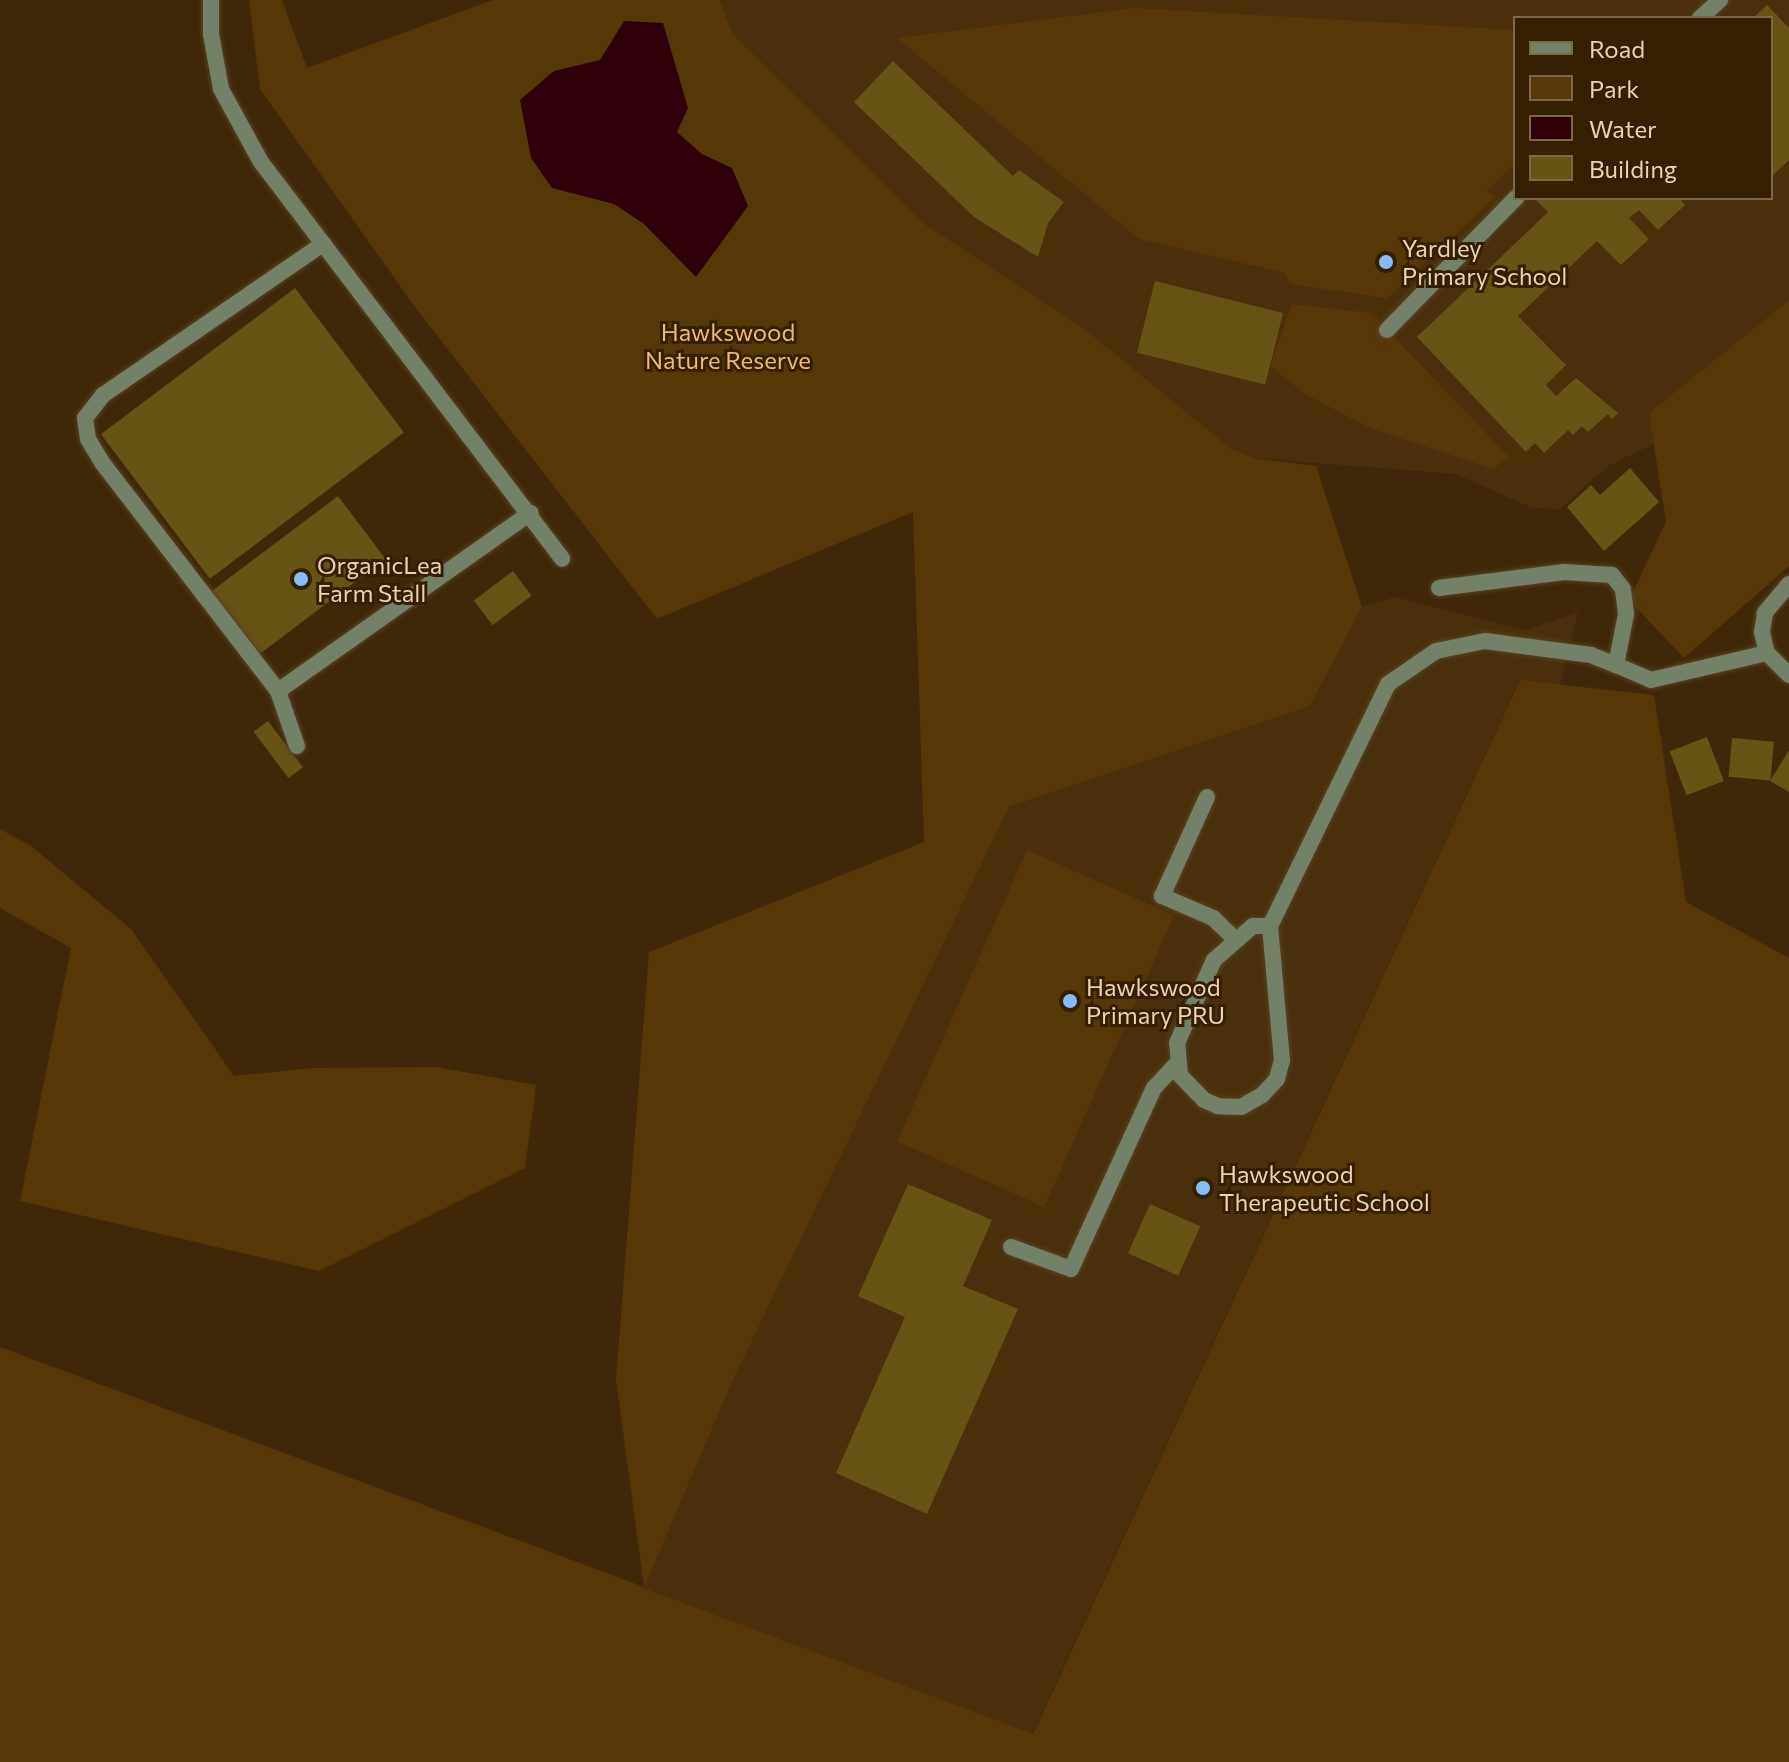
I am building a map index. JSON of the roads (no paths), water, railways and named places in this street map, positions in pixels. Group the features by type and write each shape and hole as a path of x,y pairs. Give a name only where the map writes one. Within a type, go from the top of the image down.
{"street":[{"path":"211,0 211,34 221,89 261,162 562,559"},
{"path":"1702,16 1720,0"},
{"path":"1387,330 1514,200"},
{"path":"297,746 278,691 103,464 88,439 85,418 103,395 323,244"},
{"path":"278,691 530,513"},
{"path":"1439,588 1564,572 1612,575 1623,589 1626,614 1616,665"},
{"path":"1789,584 1765,613 1762,632 1767,653 1789,675"},
{"path":"1270,926 1253,926 1214,960 1177,1043 1176,1064 1191,1089 1218,1106 1241,1107 1277,1079 1282,1060 1270,926 1372,712 1388,684 1411,665 1436,651 1485,641 1591,655 1651,680 1767,653"},
{"path":"1207,797 1162,896 1213,918 1235,939"},
{"path":"1011,1247 1071,1269 1154,1088 1176,1064"}],"water":[{"path":"624,21 663,23 688,108 677,132 702,154 732,168 748,206 696,277 644,224 614,204 552,188 531,158 520,100 554,71 600,60"}],"place":[{"name":"Yardley Primary School","path":"1386,262"},
{"name":"OrganicLea Farm Stall","path":"301,579"},
{"name":"Hawkswood Primary PRU","path":"1070,1001"},
{"name":"Hawkswood Therapeutic School","path":"1203,1188"}],"park label":[{"name":"Hawkswood Nature Reserve","path":"728,346"}]}
